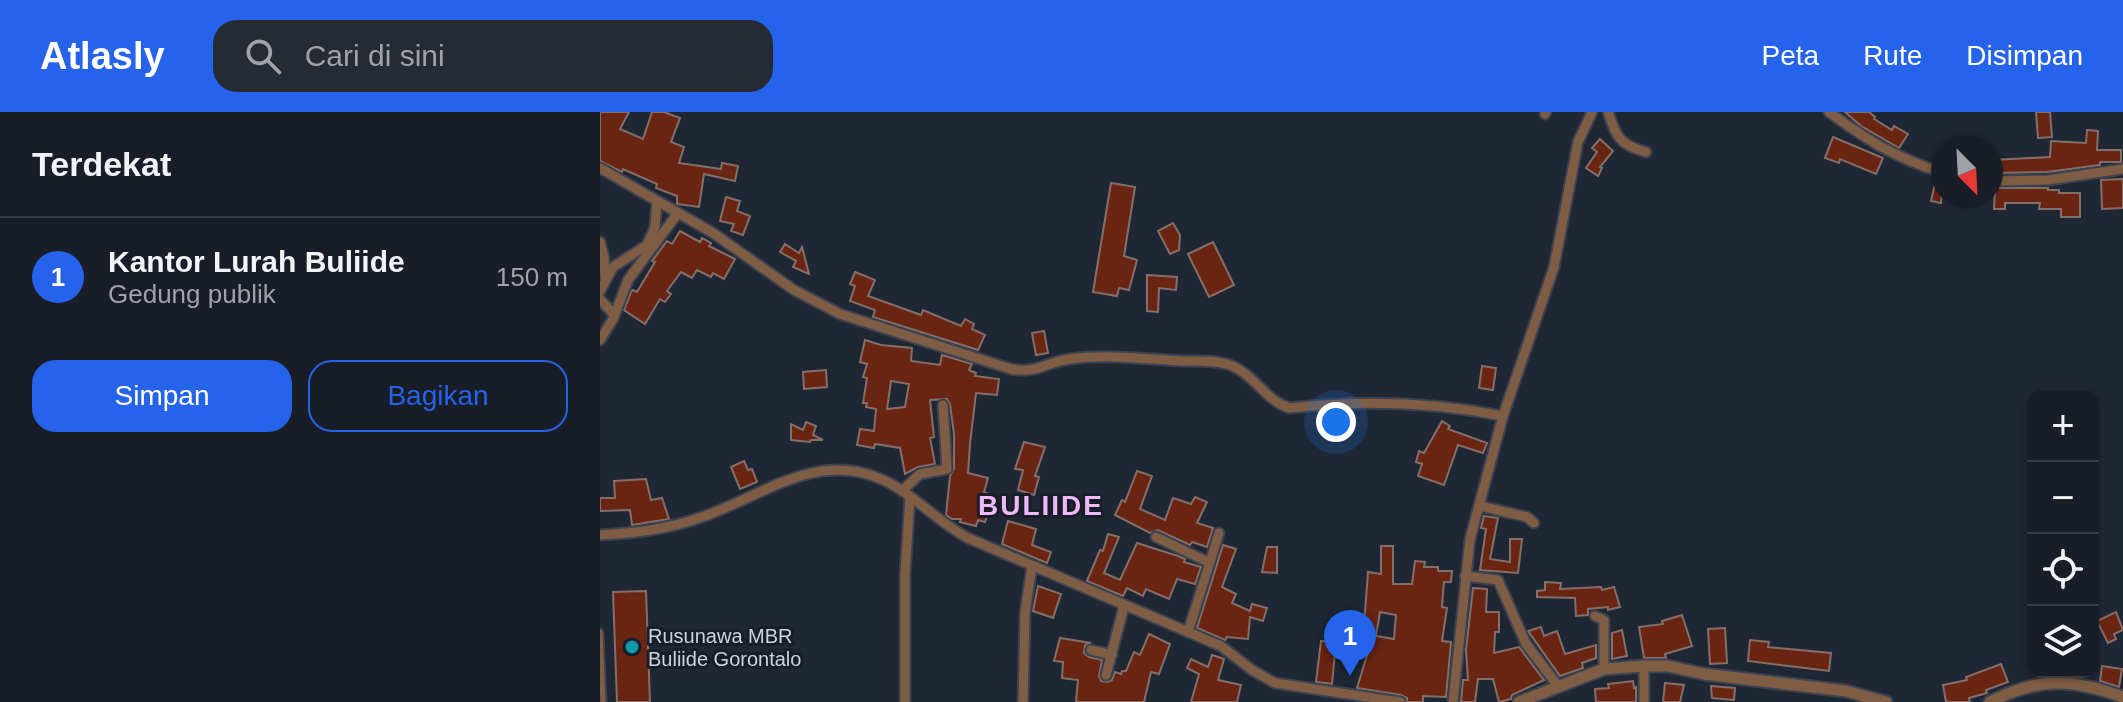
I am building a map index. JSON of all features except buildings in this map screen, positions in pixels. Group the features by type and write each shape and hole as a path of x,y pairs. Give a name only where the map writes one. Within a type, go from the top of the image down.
{"street":[{"path":"1453,702 1470,539 1503,416 1554,267 1578,142 1592,112"},
{"path":"1608,112 1624,145 1646,152"},
{"path":"1829,112 1873,144 1931,169"},
{"path":"600,168 713,233 785,285 840,314 1011,369 1027,372 1079,358 1207,361 1242,371 1278,405 1289,408 1455,406 1503,416"},
{"path":"2003,181 2048,180 2123,169"},
{"path":"600,291 613,267 647,245 655,227 657,201"},
{"path":"600,340 628,280 678,213"},
{"path":"600,242 605,280"},
{"path":"600,299 614,315"},
{"path":"905,702 906,494 920,474 947,469 943,405"},
{"path":"600,535 644,533 673,527 731,507 805,474 826,469 854,470 877,477 906,494 956,532 1221,646 1275,683 1400,702"},
{"path":"1480,506 1527,517 1534,523"},
{"path":"1188,632 1219,533"},
{"path":"1156,537 1208,562"},
{"path":"1023,702 1025,613 1032,566"},
{"path":"1465,576 1498,580 1526,644 1558,686"},
{"path":"1106,675 1124,606"},
{"path":"1595,616 1604,620 1604,669"},
{"path":"1091,650 1112,655"},
{"path":"1519,702 1604,669 1644,666 1668,666 1704,674 1846,691 1886,702"},
{"path":"1644,666 1644,702"},
{"path":"1990,702 2022,687 2046,682 2073,684 2123,697"}],"lane":[{"path":"600,632 603,702"}],"place":[{"name":"Rusunawa MBR Buliide Gorontalo","path":"632,647"},
{"name":"Kantor Lurah Buliide","path":"1350,676"}],"district":[{"name":"BULIIDE","path":"1041,505"}]}
